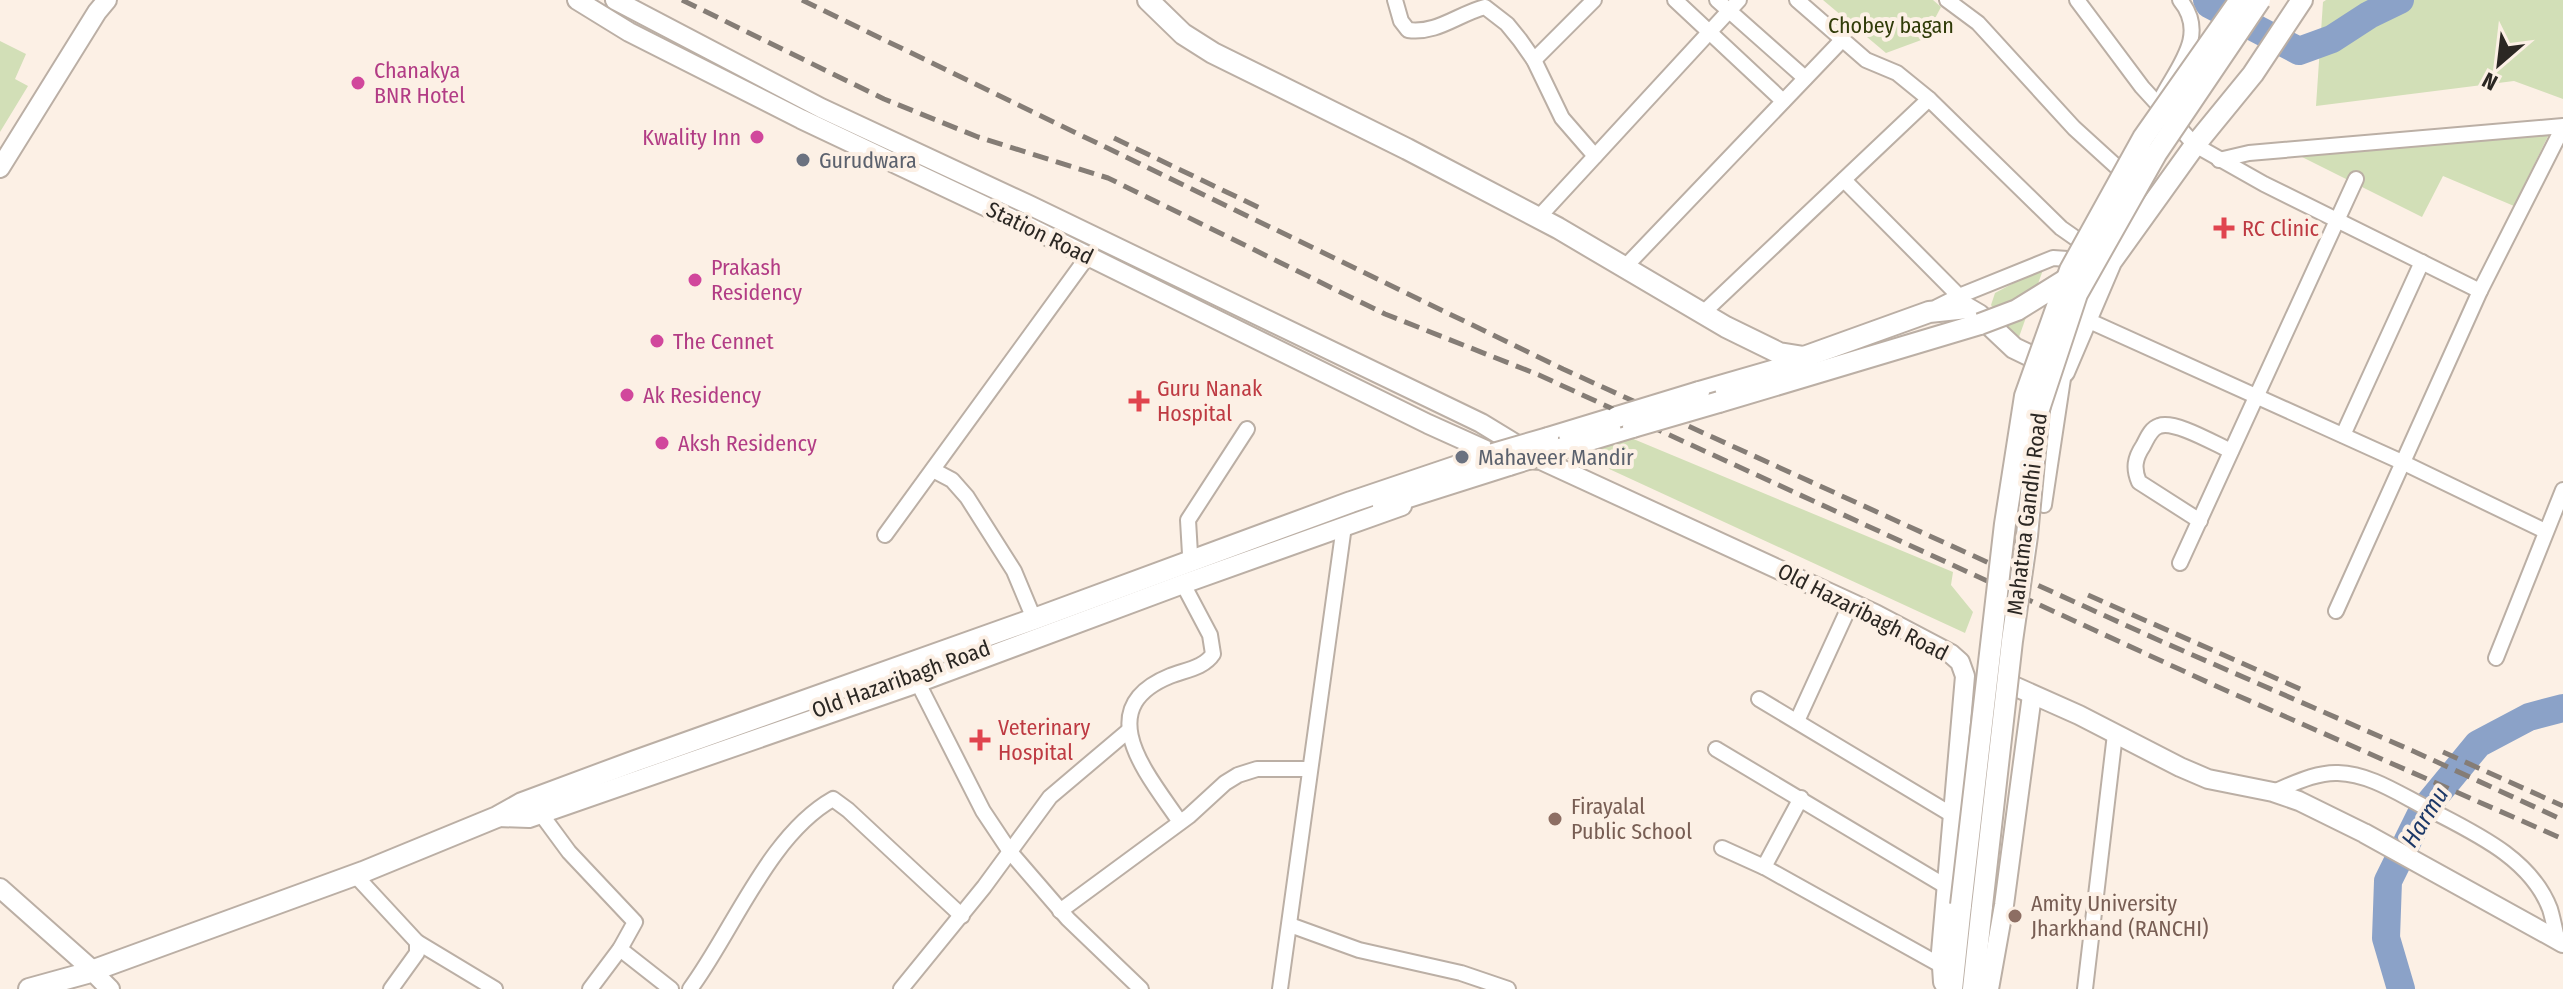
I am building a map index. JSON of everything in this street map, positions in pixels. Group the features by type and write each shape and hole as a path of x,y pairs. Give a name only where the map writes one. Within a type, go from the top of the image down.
{"main road":[{"path":"1148,0 1183,34 1213,53 1538,218 1779,353 1804,357 1929,312 1967,308 1979,315 2014,348 2064,372 2111,262 2195,145 2253,74 2297,8"},
{"path":"29,989 96,974 355,875 497,817 522,803 1351,502 1500,454 1719,402 1974,320 2033,289 2071,260 2243,0"},
{"name":"Mahatma Gandhi Road","path":"1950,989 2005,524 2025,396 2070,270 2143,138 2243,0"},
{"path":"1625,422 1699,392 2017,310 2049,292 2079,268 2185,100 2253,0"},
{"name":"Mahatma Gandhi Road","path":"1973,989 2012,641 2027,536 2039,409 2077,294 2156,154 2260,0"},
{"name":"Old Hazaribagh Road","path":"497,817 525,814 554,804 1303,532 1500,454"}],"street":[{"name":"Station Road","path":"577,0 629,32 801,119 1500,454"},
{"path":"497,817 520,798 1032,614 1353,493 1500,454 1481,423 1058,218 821,108 615,0"},
{"path":"1395,0 1401,21 1408,30 1418,31 1426,31 1482,4 1507,24 1534,60 1562,118 1595,156"},
{"path":"1534,60 1594,0"},
{"path":"1675,0 1783,101"},
{"path":"1717,0 1734,6 1805,78"},
{"path":"1797,0 1866,60 1912,83 2061,228 2111,262"},
{"path":"1947,0 1978,23 2081,135 2154,200"},
{"path":"2077,0 2158,105 2195,145 2219,160 2480,291"},
{"path":"2158,105 2190,45 2193,32 2191,15 2180,0"},
{"path":"0,168 99,4"},
{"path":"1538,218 1734,6"},
{"path":"1624,268 1842,40"},
{"path":"1703,313 1929,99"},
{"path":"2219,160 2249,153 2563,126"},
{"path":"2336,611 2480,291 2563,126"},
{"path":"2180,563 2356,179"},
{"path":"1844,180 1959,296"},
{"path":"885,535 1088,256"},
{"path":"1929,312 1959,296 2053,258 2111,262"},
{"path":"2343,435 2422,262"},
{"path":"2085,319 2257,395 2545,531"},
{"path":"2044,505 2064,372"},
{"path":"2200,521 2139,482 2135,473 2136,458 2150,431 2159,425 2184,430 2231,451"},
{"path":"1190,554 1188,520 1247,429"},
{"name":"Old Hazaribagh Road","path":"1500,454 1541,460 1851,603 1951,654 1960,662 1965,676 1941,952 1943,982 1950,989"},
{"path":"497,817 529,818 541,814 918,683 1344,526 1541,460"},
{"path":"933,470 952,480 967,497 1014,571 1032,614"},
{"path":"2496,658 2563,490"},
{"path":"1280,989 1344,526"},
{"path":"1180,822 1134,752 1128,731 1133,706 1141,695 1168,677 1202,664 1213,654 1210,635 1183,584"},
{"path":"1797,721 1851,603"},
{"path":"1960,662 2079,715 2208,779 2273,792 2299,801 2364,833 2560,941"},
{"path":"918,683 993,829 1060,911 1141,989"},
{"path":"1989,989 2004,905 2032,695"},
{"path":"1759,699 1954,816"},
{"path":"901,989 1011,853 1037,811 1128,731"},
{"path":"2085,989 2115,734"},
{"path":"1716,749 1947,887"},
{"path":"1060,911 1238,775 1257,769 1310,769"},
{"path":"2273,792 2315,776 2336,772 2364,776 2397,792 2498,845 2540,892 2560,941"},
{"path":"1764,867 1801,798"},
{"path":"690,989 775,854 795,830 833,799 839,801 962,916"},
{"path":"541,814 569,852 635,922 620,949 590,989"},
{"path":"1722,848 1764,867 1942,966"},
{"path":"355,875 417,942 495,989"},
{"path":"0,888 96,974"},
{"path":"1290,925 1359,950 1461,973 1508,989"},
{"path":"391,989 417,953 417,942"},
{"path":"620,949 671,989"}],"green space":[{"name":"Chobey bagan","path":"1823,0 1933,0 1941,7 1924,39 1886,53"},
{"path":"2563,0 2563,99 2514,81 2316,106 2323,2"},
{"path":"0,41 26,54 15,79 28,86 0,132"},
{"path":"2549,134 2514,206 2443,176 2422,217 2294,153"},
{"path":"2044,267 2019,337 1991,305 1995,293"},
{"path":"1607,428 1953,572 1951,585 1973,612 1965,633 1594,462"}],"waterway":[{"name":"Harmu","path":"2207,0 2209,4 2299,51 2332,39 2369,15 2400,0"},
{"name":"Harmu","path":"2401,989 2386,938 2388,881 2422,812 2478,744 2529,717 2563,708"}],"railway":[{"path":"682,0 884,99 978,137 1108,178 1385,314 1539,375 2216,686 2563,839"},
{"path":"802,0 1563,369 2563,820"},
{"path":"1114,138 1262,209"},
{"path":"2088,595 2307,692"},
{"path":"2443,752 2563,806"}],"place":[{"name":"Chanakya BNR Hotel","path":"358,83"},
{"name":"Kwality Inn","path":"757,137"},
{"name":"Gurudwara","path":"803,160"},
{"name":"RC Clinic","path":"2224,228"},
{"name":"Prakash Residency","path":"695,280"},
{"name":"The Cennet","path":"657,341"},
{"name":"Ak Residency","path":"627,395"},
{"name":"Guru Nanak Hospital","path":"1139,401"},
{"name":"Aksh Residency","path":"662,443"},
{"name":"Mahaveer Mandir","path":"1462,457"},
{"name":"Veterinary Hospital","path":"980,740"},
{"name":"Firayalal Public School","path":"1555,819"},
{"name":"Amity University Jharkhand (RANCHI)","path":"2015,916"}]}
